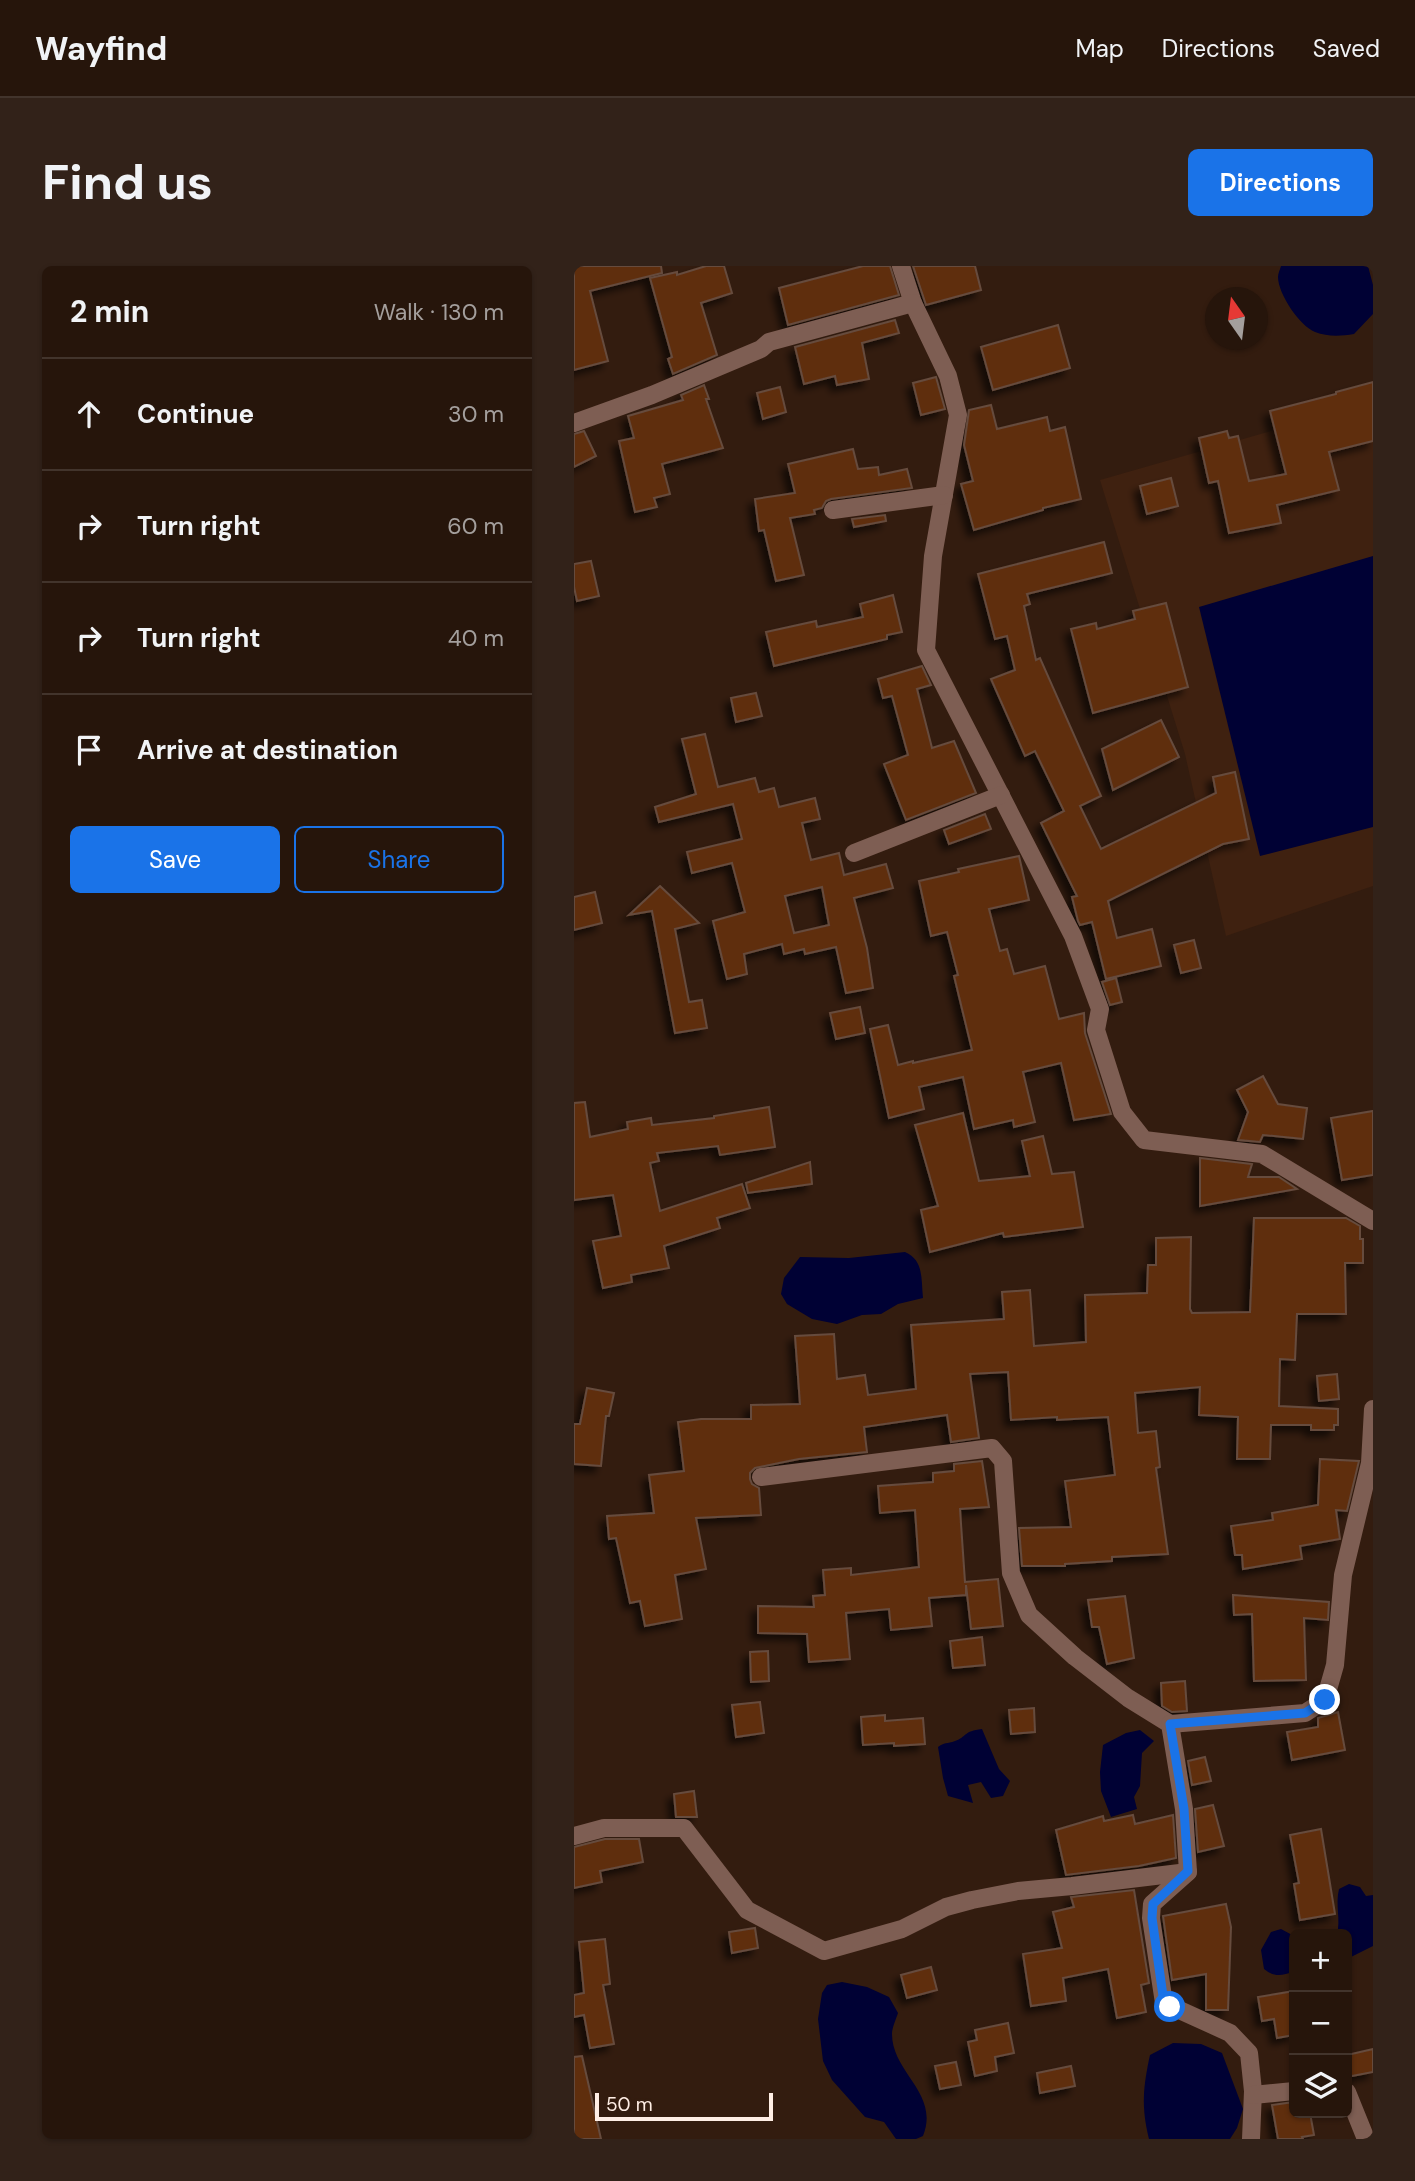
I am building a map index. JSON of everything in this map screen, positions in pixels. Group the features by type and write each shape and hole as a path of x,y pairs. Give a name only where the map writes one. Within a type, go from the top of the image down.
{"street":[{"path":"901,266 913,303 948,376 958,415 933,556 926,650 1073,936 1100,1009 1096,1030 1122,1112 1144,1140 1262,1154 1373,1222"},
{"path":"574,423 652,395 761,349 769,342 913,303"},
{"path":"833,510 944,495"},
{"path":"854,853 1001,796"},
{"path":"761,1477 992,1448 1003,1461 1011,1573 1029,1615 1085,1665 1128,1698 1170,1724 1305,1713 1325,1700 1335,1665 1343,1574 1370,1463 1373,1409"},
{"path":"1170,1724 1184,1809 1188,1871"},
{"path":"574,1836 604,1828 684,1828 747,1910 824,1951 902,1929 946,1907 972,1900 1018,1891 1188,1871"},
{"path":"1188,1871 1153,1904 1152,1918 1164,2003 1230,2033 1249,2053 1253,2095 1251,2139"},
{"path":"1253,2095 1289,2091"},
{"path":"1352,2104 1366,2139"}],"shaded area":[{"path":"1281,266 1368,266 1373,285 1373,314 1354,334 1325,335 1309,329 1282,292 1278,277"},
{"path":"1373,402 1373,886 1226,936 1185,754 1100,480"},
{"path":"1373,556 1373,827 1260,856 1199,607"},
{"path":"905,1252 919,1265 923,1298 898,1304 881,1314 862,1315 837,1324 812,1319 787,1304 781,1294 784,1278 800,1257 849,1258"},
{"path":"982,1729 999,1769 1010,1781 1003,1796 991,1798 981,1782 968,1785 973,1803 948,1796 938,1747 971,1731"},
{"path":"1140,1730 1154,1741 1142,1753 1140,1786 1134,1797 1137,1809 1111,1817 1101,1791 1103,1745 1126,1733"},
{"path":"1349,1884 1360,1887 1366,1896 1373,1895 1373,1946 1352,1956 1352,1929 1337,1929 1339,1889"},
{"path":"1281,1929 1289,1933 1289,1973 1275,1975 1264,1969 1261,1950 1271,1932"},
{"path":"842,1982 867,1987 889,1997 898,2013 892,2032 894,2048 925,2107 927,2121 923,2136 916,2139 896,2139 884,2122 865,2117 832,2080 823,2061 818,2019 822,1993 827,1985"},
{"path":"1173,2043 1201,2044 1222,2053 1243,2109 1230,2139 1149,2139 1144,2097 1150,2055"}],"building":[{"path":"574,266 661,266 662,273 590,291 608,361 574,370"},
{"path":"706,266 724,266 732,293 701,303 717,355 673,374 668,359 672,357 650,278 677,272 677,275"},
{"path":"863,266 890,266 899,295 788,325 779,288"},
{"path":"913,266 975,266 981,290 926,305"},
{"path":"895,320 899,333 862,343 869,379 837,385 835,376 804,384 795,347"},
{"path":"1058,325 1070,368 993,390 981,347"},
{"path":"936,377 945,409 921,415 913,383"},
{"path":"1373,382 1373,441 1329,452 1339,490 1277,505 1281,523 1229,533 1218,481 1209,483 1199,438 1227,431 1229,438 1238,436 1249,481 1286,474 1270,411"},
{"path":"704,385 709,399 706,399 723,448 662,464 670,494 654,498 657,507 635,512 619,441 634,438 628,416 683,400 681,395"},
{"path":"780,387 786,412 763,419 757,393"},
{"path":"991,405 997,429 1047,417 1050,431 1065,427 1081,499 974,530 961,484 973,481 964,445 969,410"},
{"path":"584,431 596,456 574,467 574,434"},
{"path":"853,449 858,469 878,467 879,475 907,469 912,488 831,499 826,501 822,508 814,510 815,514 790,518 804,575 776,581 764,530 759,531 755,499 795,493 788,464"},
{"path":"1171,478 1178,506 1147,514 1140,486"},
{"path":"885,515 886,521 854,527 852,519"},
{"path":"1104,542 1112,573 1027,594 1030,604 1024,606 1036,660 1040,658 1101,796 1080,806 1101,849 1216,793 1213,777 1235,772 1249,839 1223,844 1108,901 1117,938 1152,929 1161,966 1106,979 1092,922 1080,925 1072,897 1077,896 1041,823 1064,811 1035,751 1025,756 991,679 1015,670 1007,636 995,639 978,574"},
{"path":"591,561 599,596 577,601 574,564"},
{"path":"893,595 902,632 887,635 887,639 774,666 766,632 816,621 817,627 863,617 860,604"},
{"path":"1166,603 1188,687 1093,713 1071,629 1096,623 1097,629 1135,619 1133,611"},
{"path":"922,666 931,685 917,689 932,748 954,741 976,793 906,820 884,764 908,755 892,696 883,698 878,679"},
{"path":"756,693 762,716 736,722 731,698"},
{"path":"1161,720 1179,757 1113,790 1102,749"},
{"path":"705,734 718,787 755,778 759,792 774,788 779,807 815,798 820,819 802,823 811,860 839,853 844,875 886,864 893,888 854,898 867,948 873,988 846,993 836,947 805,954 804,949 784,954 782,944 744,954 747,974 727,979 713,921 745,912 732,863 692,873 687,852 742,839 733,804 659,822 655,807 696,794 682,739","holes":["822,887 829,925 794,933 785,896"]},
{"path":"985,814 991,829 949,844 944,830"},
{"path":"1019,856 1029,900 989,909 1000,951 1007,949 1014,974 1045,966 1059,1019 1084,1013 1085,1033 1111,1114 1074,1120 1061,1063 1023,1072 1035,1122 1014,1127 1013,1120 974,1129 963,1077 919,1087 924,1109 889,1118 870,1029 888,1025 898,1065 972,1050 954,976 958,975 947,932 931,936 919,881 959,872 958,869"},
{"path":"660,886 699,923 675,929 689,1002 702,1000 707,1028 675,1033 652,911 629,915"},
{"path":"595,892 602,923 574,930 574,897"},
{"path":"1194,940 1201,968 1181,973 1174,945"},
{"path":"1116,978 1122,1002 1110,1005 1102,982"},
{"path":"860,1007 865,1033 836,1039 830,1013"},
{"path":"1263,1076 1278,1104 1307,1108 1303,1139 1263,1135 1260,1142 1238,1140 1248,1112 1237,1090"},
{"path":"585,1102 590,1137 628,1129 627,1122 651,1118 652,1125 714,1118 769,1107 775,1147 720,1155 718,1146 657,1153 659,1161 650,1163 660,1211 742,1184 750,1208 717,1218 720,1228 664,1246 669,1268 631,1275 632,1282 603,1288 593,1241 621,1236 613,1195 574,1200 574,1103"},
{"path":"1373,1111 1373,1175 1342,1180 1331,1118"},
{"path":"963,1113 979,1181 1030,1176 1022,1141 1043,1136 1052,1174 1074,1172 1083,1227 1004,1237 1003,1233 930,1252 921,1210 938,1206 915,1125"},
{"path":"1200,1158 1252,1164 1248,1177 1279,1177 1297,1189 1200,1206"},
{"path":"810,1162 812,1184 748,1193 746,1183"},
{"path":"1254,1218 1346,1218 1360,1226 1363,1263 1345,1263 1346,1314 1297,1314 1295,1360 1280,1359 1279,1406 1338,1409 1338,1425 1334,1425 1334,1430 1311,1430 1311,1425 1271,1425 1270,1459 1237,1459 1238,1417 1199,1415 1200,1387 1135,1393 1138,1433 1156,1431 1160,1467 1156,1468 1168,1554 1112,1557 1112,1561 1065,1566 1022,1566 1019,1528 1071,1527 1065,1481 1115,1475 1108,1417 1011,1420 1008,1372 970,1374 979,1438 951,1442 947,1415 864,1427 867,1452 799,1459 755,1468 750,1473 750,1479 752,1484 759,1488 761,1515 696,1518 706,1569 675,1575 682,1619 645,1626 640,1601 630,1603 616,1538 609,1539 607,1516 654,1513 649,1475 684,1471 678,1422 751,1419 751,1405 800,1404 795,1336 834,1334 837,1379 865,1375 868,1395 916,1389 911,1325 1004,1319 1002,1292 1030,1290 1034,1346 1086,1342 1085,1295 1147,1293 1148,1265 1156,1265 1156,1238 1191,1237 1192,1313 1250,1312"},
{"path":"1337,1374 1339,1399 1319,1401 1317,1376"},
{"path":"587,1388 614,1393 609,1416 606,1416 601,1466 574,1464 574,1424 580,1424"},
{"path":"1320,1459 1359,1461 1347,1511 1336,1510 1340,1539 1300,1546 1302,1559 1243,1569 1242,1555 1235,1555 1231,1526 1273,1520 1272,1513 1318,1505"},
{"path":"982,1461 989,1507 960,1509 965,1582 998,1579 1003,1626 971,1629 966,1585 966,1595 929,1598 932,1626 891,1630 889,1609 846,1613 850,1659 809,1662 807,1634 758,1633 758,1606 814,1607 813,1596 825,1595 823,1570 851,1568 851,1575 919,1567 915,1510 880,1513 878,1486 933,1482 933,1473 954,1471 954,1464"},
{"path":"1233,1595 1329,1602 1328,1620 1304,1618 1306,1680 1254,1681 1252,1614 1234,1615"},
{"path":"1125,1596 1134,1658 1107,1664 1099,1627 1092,1627 1088,1600"},
{"path":"982,1637 985,1665 953,1668 950,1641"},
{"path":"768,1651 769,1681 751,1682 750,1652"},
{"path":"1185,1681 1187,1711 1172,1712 1162,1706 1161,1683"},
{"path":"760,1702 764,1733 736,1737 732,1705"},
{"path":"1034,1708 1035,1732 1011,1734 1009,1710"},
{"path":"1338,1712 1345,1750 1292,1760 1287,1732 1318,1727 1318,1718"},
{"path":"885,1715 885,1721 923,1718 925,1744 863,1745 861,1717"},
{"path":"1205,1757 1211,1781 1192,1785 1188,1761"},
{"path":"694,1791 697,1817 676,1817 674,1794"},
{"path":"1213,1805 1224,1846 1198,1852 1195,1809"},
{"path":"1133,1815 1135,1824 1173,1815 1176,1858 1139,1866 1066,1875 1056,1830 1103,1816 1104,1821"},
{"path":"1321,1829 1335,1914 1300,1920 1294,1884 1299,1883 1290,1835"},
{"path":"605,1839 639,1839 643,1862 600,1871 602,1882 574,1888 574,1847"},
{"path":"1134,1890 1149,1983 1141,1985 1146,2012 1117,2018 1108,1969 1063,1978 1066,2001 1031,2006 1023,1954 1062,1948 1053,1912 1074,1907 1071,1897"},
{"path":"1226,1904 1231,1927 1228,2010 1206,2010 1206,1974 1172,1980 1163,1916"},
{"path":"755,1928 758,1948 732,1953 729,1932"},
{"path":"605,1939 610,1984 603,1985 614,2044 590,2048 584,2015 574,2017 574,1995 584,1993 579,1942"},
{"path":"931,1967 937,1990 907,1998 901,1975"},
{"path":"1289,1992 1289,2036 1277,2038 1274,2019 1262,2021 1258,1997"},
{"path":"1008,2023 1014,2053 995,2057 997,2071 975,2076 968,2042 977,2040 975,2030"},
{"path":"1373,2049 1373,2072 1352,2076 1352,2054"},
{"path":"582,2056 601,2139 574,2139 574,2057"},
{"path":"956,2062 961,2085 940,2089 935,2066"},
{"path":"1071,2066 1075,2086 1040,2093 1037,2073"},
{"path":"1289,2103 1289,2118 1311,2118 1314,2135 1302,2137 1303,2139 1278,2139 1272,2105"}],"route":[{"path":"1170,2007 1164,2003 1152,1918 1153,1904 1188,1871 1184,1809 1170,1724 1305,1713 1325,1700"}]}
